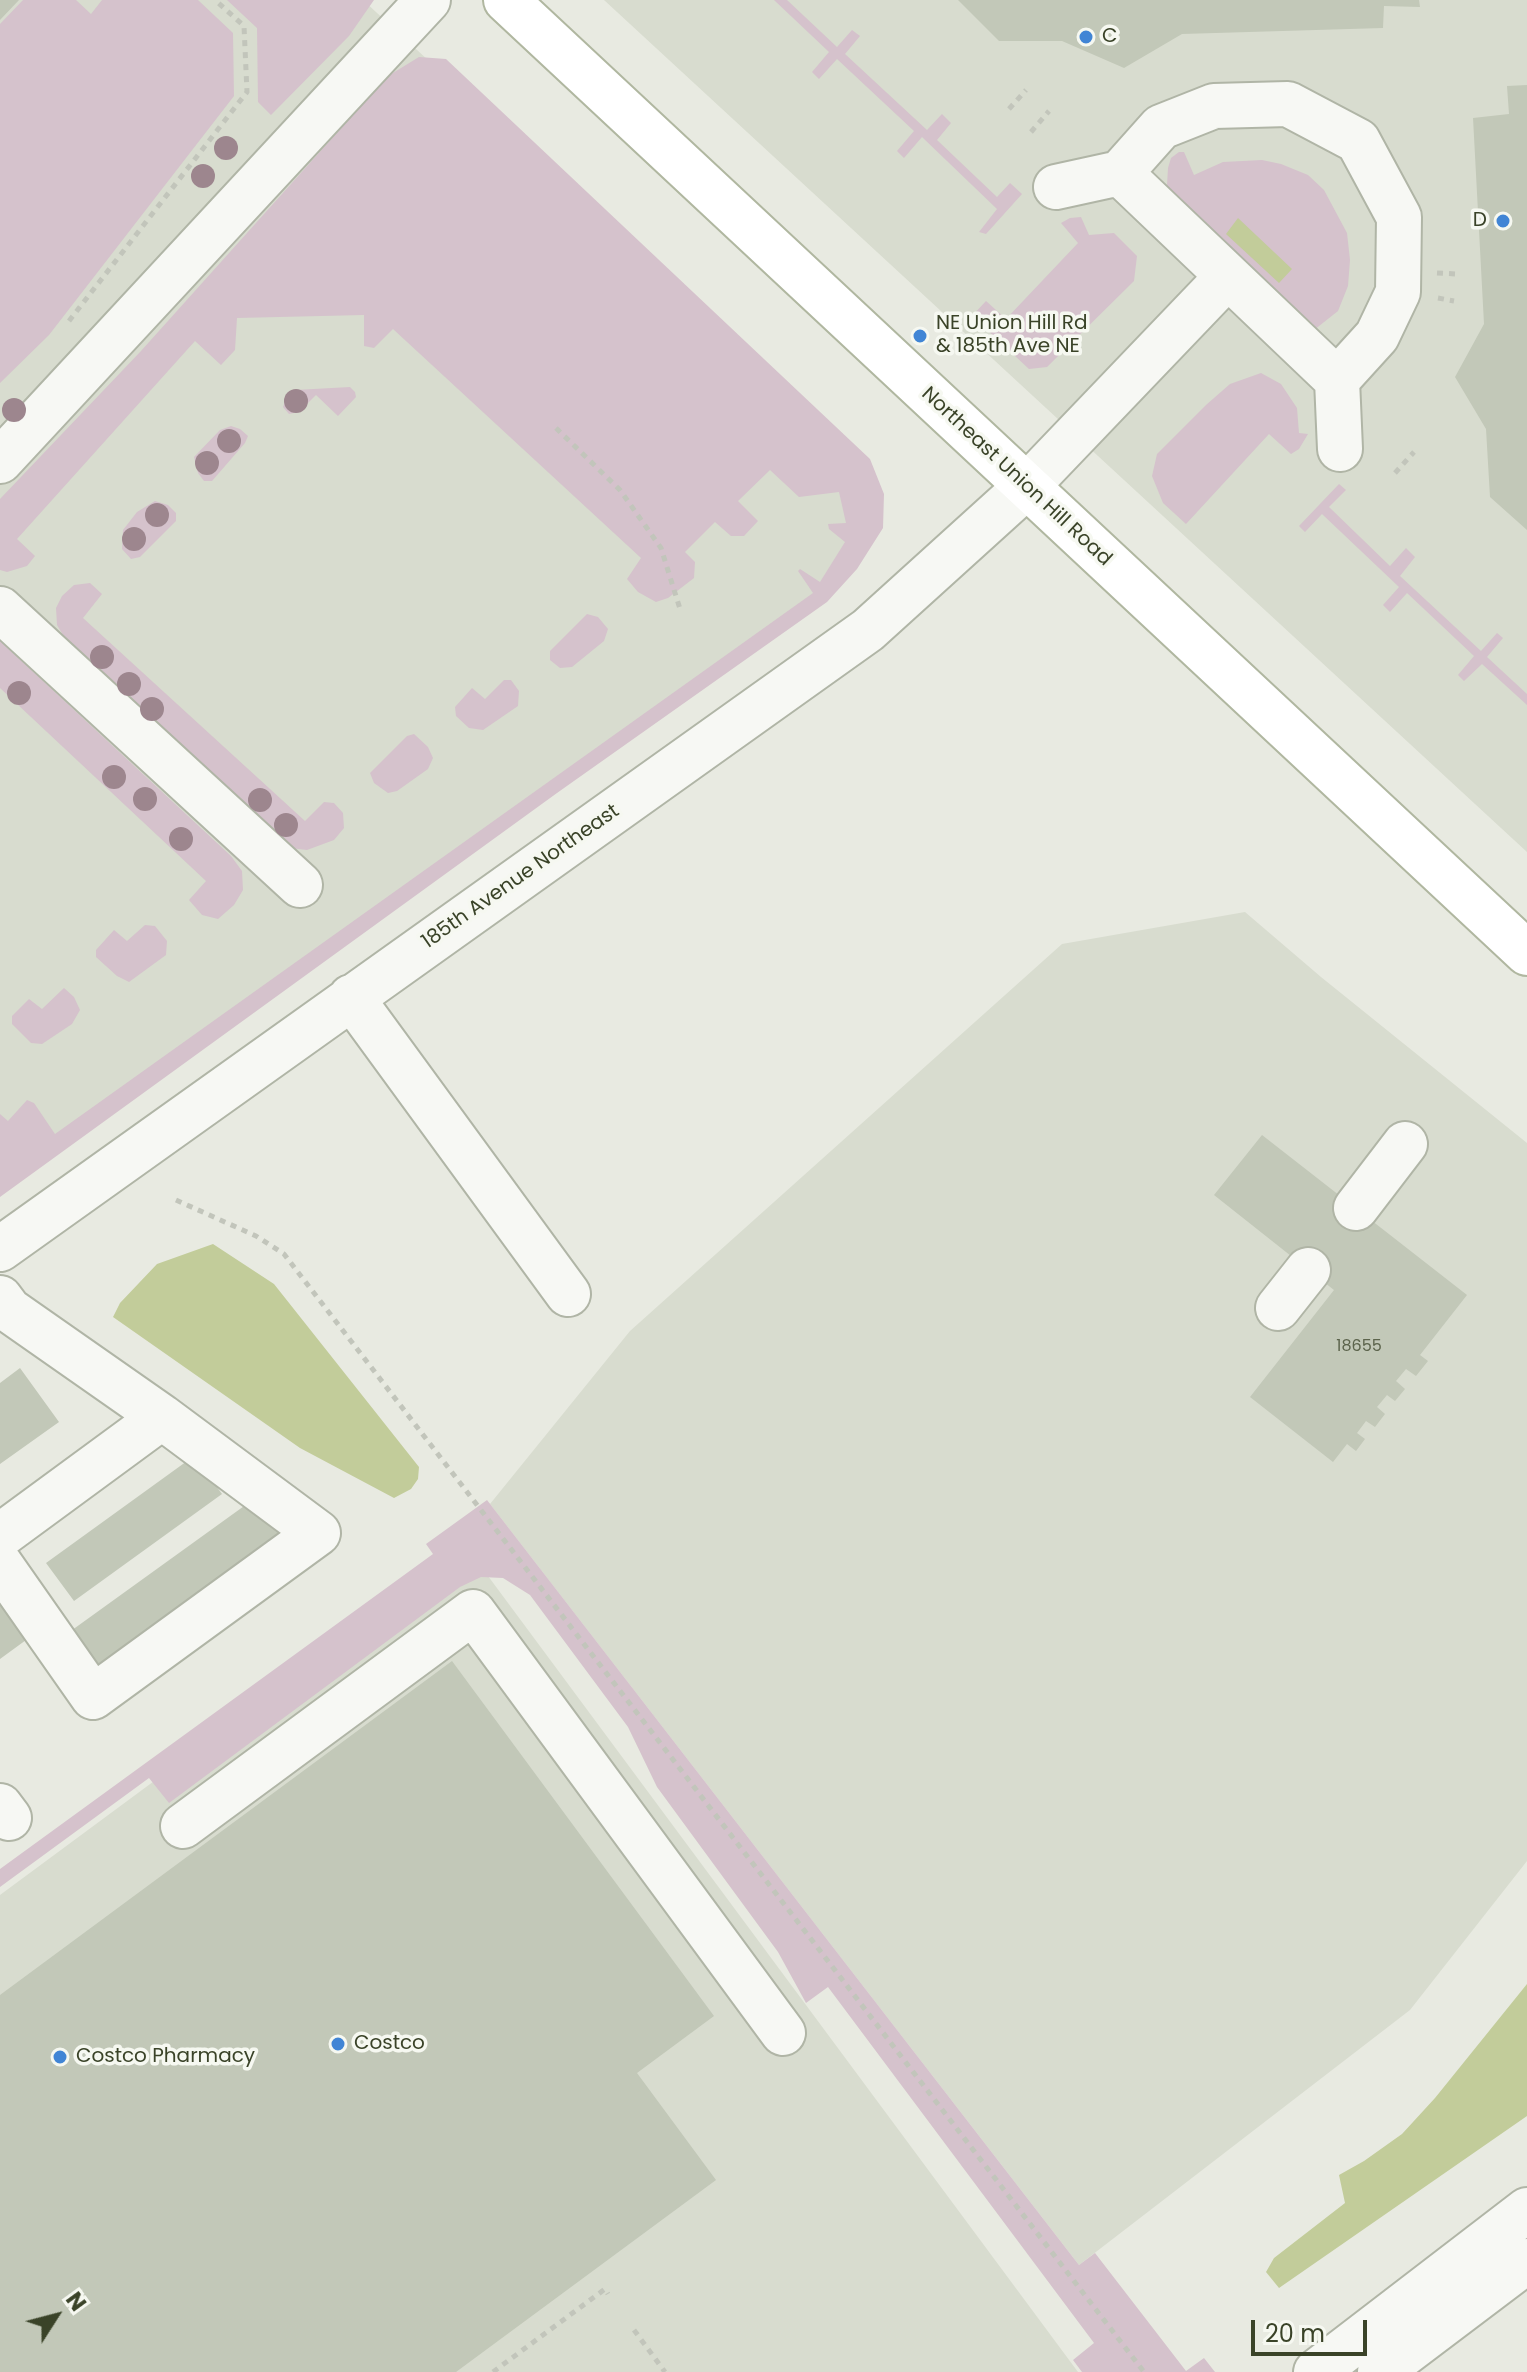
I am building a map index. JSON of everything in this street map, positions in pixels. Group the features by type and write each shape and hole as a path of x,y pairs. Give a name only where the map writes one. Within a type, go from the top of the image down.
{"main road":[{"name":"Northeast Union Hill Road","path":"506,0 1527,953"}],"street":[{"path":"0,461 428,0"},
{"path":"1056,187 1120,173 1161,127 1214,106 1288,104 1358,141 1399,217 1398,292 1377,336 1337,380"},
{"path":"1120,173 1337,380 1340,449"},
{"name":"185th Avenue Northeast","path":"0,1249 868,630 1027,486 1228,276"},
{"path":"0,609 300,885"},
{"path":"351,997 568,1294"},
{"path":"1356,1208 1405,1144"},
{"path":"1278,1308 1308,1270"},
{"path":"0,1298 9,1310 162,1417 318,1533 93,1697 0,1564"},
{"path":"0,1536 162,1417"},
{"path":"183,1826 473,1612 783,2033"},
{"path":"1316,2372 1527,2210"},
{"path":"1380,2372 1527,2261"}],"path":[{"path":"64,327 247,92 244,26 215,0"},
{"path":"1009,109 1026,90"},
{"path":"1031,132 1049,111"},
{"path":"556,428 620,490 661,548 680,609"},
{"path":"1395,473 1414,452"},
{"path":"176,1200 256,1236 284,1254 1144,2372"},
{"path":"493,2372 605,2289 608,2294"},
{"path":"634,2330 665,2372"}],"shaded area":[{"path":"0,0 363,0 868,467 875,526 830,587 0,1193"},
{"path":"23,0 76,0 91,14 102,0 198,0 233,33 234,96 49,335 0,383 0,24"},
{"path":"227,0 374,0 349,36 271,115 258,102 257,28"},
{"path":"604,0 1527,0 1527,852"},
{"path":"774,0 787,0 837,47 852,30 860,36 845,54 927,130 942,114 951,123 937,140 997,197 1010,183 1022,194 986,234 979,232 997,209 922,137 904,158 897,151 914,131 837,59 819,79 812,72 829,52"},
{"path":"419,57 446,59 870,459 884,494 883,528 857,569 827,602 557,793 0,1197 0,1114 8,1121 27,1100 34,1103 55,1134 813,593 798,571 800,569 820,582 845,542 829,529 828,524 846,523 839,492 799,497 770,470 738,501 758,521 744,536 731,536 715,522 685,552 695,562 694,578 668,598 656,602 638,592 627,579 641,558 393,329 374,348 364,346 364,315 237,318 235,350 221,365 195,341 17,539 35,556 27,566 7,572 0,570 0,499 141,351 388,76"},
{"path":"1184,152 1194,175 1223,162 1262,160 1308,175 1324,190 1347,233 1350,260 1348,286 1338,311 1314,330 1178,204 1167,185 1171,158"},
{"path":"1081,217 1089,235 1114,233 1137,256 1134,281 1047,367 1029,369 972,316 986,301 1006,319 1078,243 1061,223"},
{"path":"1238,218 1292,269 1279,283 1226,234"},
{"path":"1261,373 1281,384 1297,408 1299,433 1308,434 1299,449 1291,454 1269,434 1186,524 1163,503 1152,476 1157,454 1230,384"},
{"path":"350,387 356,397 338,416 316,395 299,412 289,414 283,407 287,397 295,390"},
{"path":"231,426 248,436 245,443 212,481 204,481 198,473 194,457 220,430"},
{"path":"1339,484 1346,490 1329,507 1390,566 1406,548 1415,557 1400,576 1481,651 1497,633 1503,638 1487,657 1527,694 1527,705 1482,664 1464,681 1458,675 1474,656 1407,593 1390,612 1383,605 1399,587 1322,514 1305,532 1299,526"},
{"path":"155,501 168,505 176,513 176,521 140,557 131,559 122,549 123,530 137,512"},
{"path":"90,583 102,594 83,618 305,821 324,802 334,803 343,813 344,828 334,840 307,850 290,848 72,650 57,625 56,608 62,596 74,585"},
{"path":"587,614 598,617 608,629 604,641 572,667 560,668 550,660 550,651"},
{"path":"0,641 231,856 242,871 243,890 234,905 218,919 202,915 189,900 206,881 0,688"},
{"path":"504,680 511,680 519,691 518,706 483,730 469,728 456,716 455,707 472,688 485,699"},
{"path":"414,734 428,747 433,758 428,769 397,791 388,793 374,783 370,773 407,736"},
{"path":"1245,912 1527,1143 1527,1861 1410,2010 1079,2265 490,1504 630,1331 1062,944"},
{"path":"145,925 155,926 167,941 166,955 129,982 117,976 96,957 96,950 114,930 127,941"},
{"path":"64,988 74,997 80,1010 72,1024 42,1044 31,1043 12,1024 12,1016 29,999 42,1009"},
{"path":"213,1244 274,1284 419,1467 418,1479 411,1489 394,1498 300,1448 113,1317 120,1303 157,1264"},
{"path":"487,1500 1079,2265 1095,2253 1186,2371 1204,2358 1215,2372 1082,2372 1073,2360 1094,2343 828,1987 806,2003 778,1952 657,1787 628,1727 530,1595 503,1578 481,1577 460,1587 169,1803 149,1778 0,1887 0,1869 433,1554 426,1544"},
{"name":"Costco","path":"468,1549 1078,2372 0,2372 0,1895"},
{"path":"1527,1984 1527,2116 1279,2288 1266,2272 1274,2258 1345,2203 1339,2175 1402,2134"}],"building":[{"path":"0,0 19,0 0,20"},
{"name":"C","path":"958,0 1419,0 1420,7 1384,6 1383,28 1182,34 1124,68 1062,41 999,41"},
{"name":"D","path":"1527,85 1527,530 1490,497 1486,429 1455,377 1484,324 1473,118 1509,114 1507,86"},
{"path":"1262,1135 1467,1295 1420,1355 1428,1361 1416,1376 1406,1369 1396,1381 1405,1389 1395,1401 1387,1395 1377,1407 1385,1414 1375,1427 1366,1421 1357,1433 1365,1439 1356,1451 1347,1444 1333,1462 1250,1397 1334,1290 1214,1195"},
{"path":"20,1368 59,1422 0,1464 0,1383"},
{"path":"194,1456 222,1494 74,1601 46,1563"},
{"path":"258,1496 284,1532 94,1669 68,1633"},
{"path":"0,1583 37,1632 0,1659"},
{"name":"Costco","path":"452,1661 714,2016 637,2073 716,2180 456,2372 0,2372 0,1995"}],"place":[{"name":"C","path":"1086,37"},
{"name":"D","path":"1503,221"},
{"name":"NE Union Hill Rd & 185th Ave NE","path":"920,336"},
{"name":"Costco","path":"338,2044"},
{"name":"Costco Pharmacy","path":"60,2057"}]}
